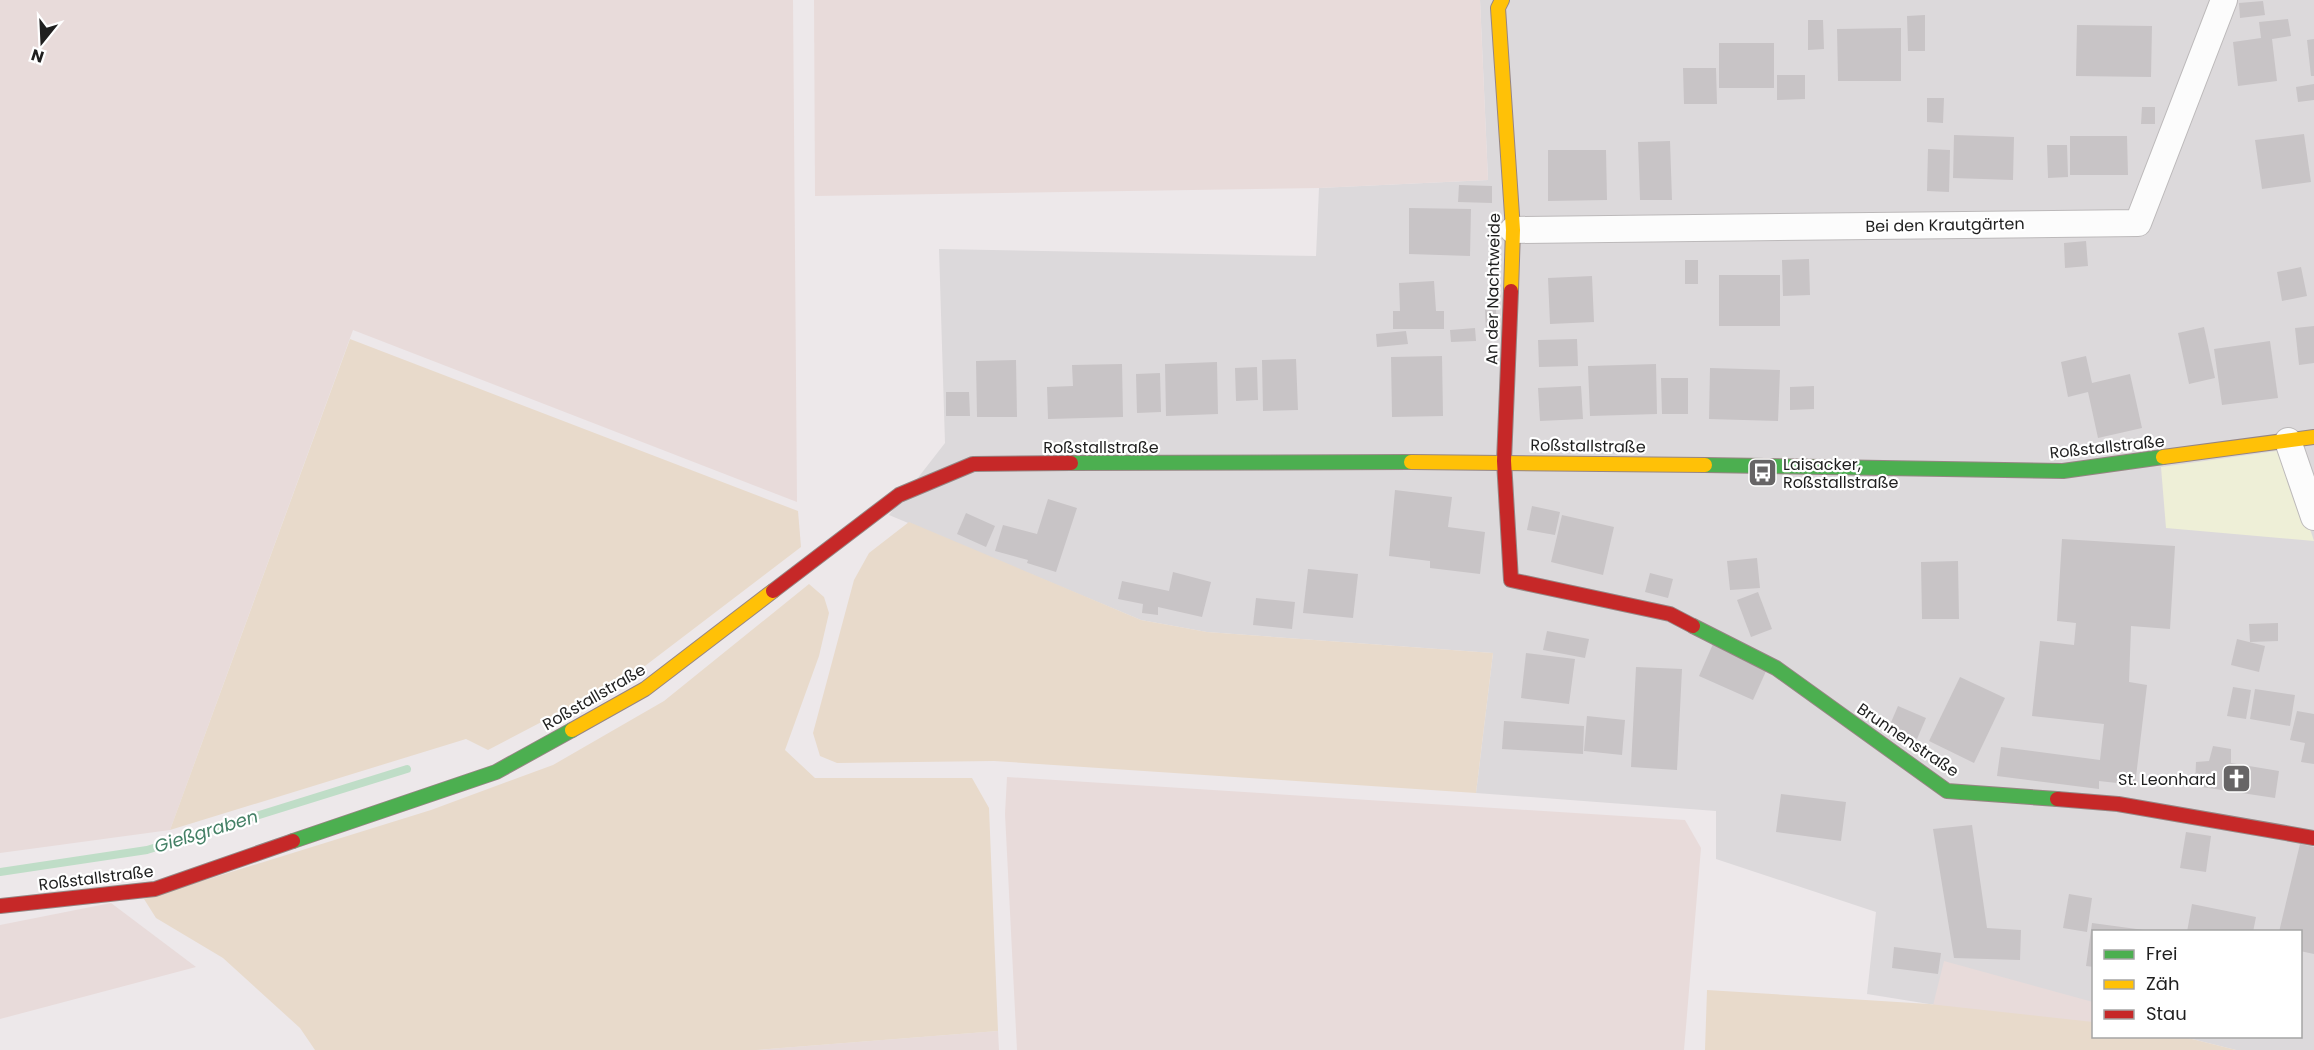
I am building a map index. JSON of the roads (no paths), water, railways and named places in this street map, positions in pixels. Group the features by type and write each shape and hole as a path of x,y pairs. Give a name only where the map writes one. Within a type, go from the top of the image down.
{"street":[{"name":"An der Nachtweide","path":"1502,0 1498,8 1514,230 1504,461 1511,580"},
{"name":"Bei den Krautgärten","path":"1514,230 2138,224 2224,0"},
{"name":"Roßstallstraße","path":"0,906 155,889 496,772 645,689 899,495 973,464 1504,461 2063,471 2314,437"},
{"path":"2288,441 2314,517"},
{"name":"Brunnenstraße","path":"1511,580 1671,614 1776,668 1947,791 2118,804 2314,838"}],"waterway":[{"name":"Gießgraben","path":"0,872 147,850 407,769"}],"place":[{"name":"Laisacker, Roßstallstraße","path":"1762,473"},
{"name":"St. Leonhard","path":"2237,779"}]}
